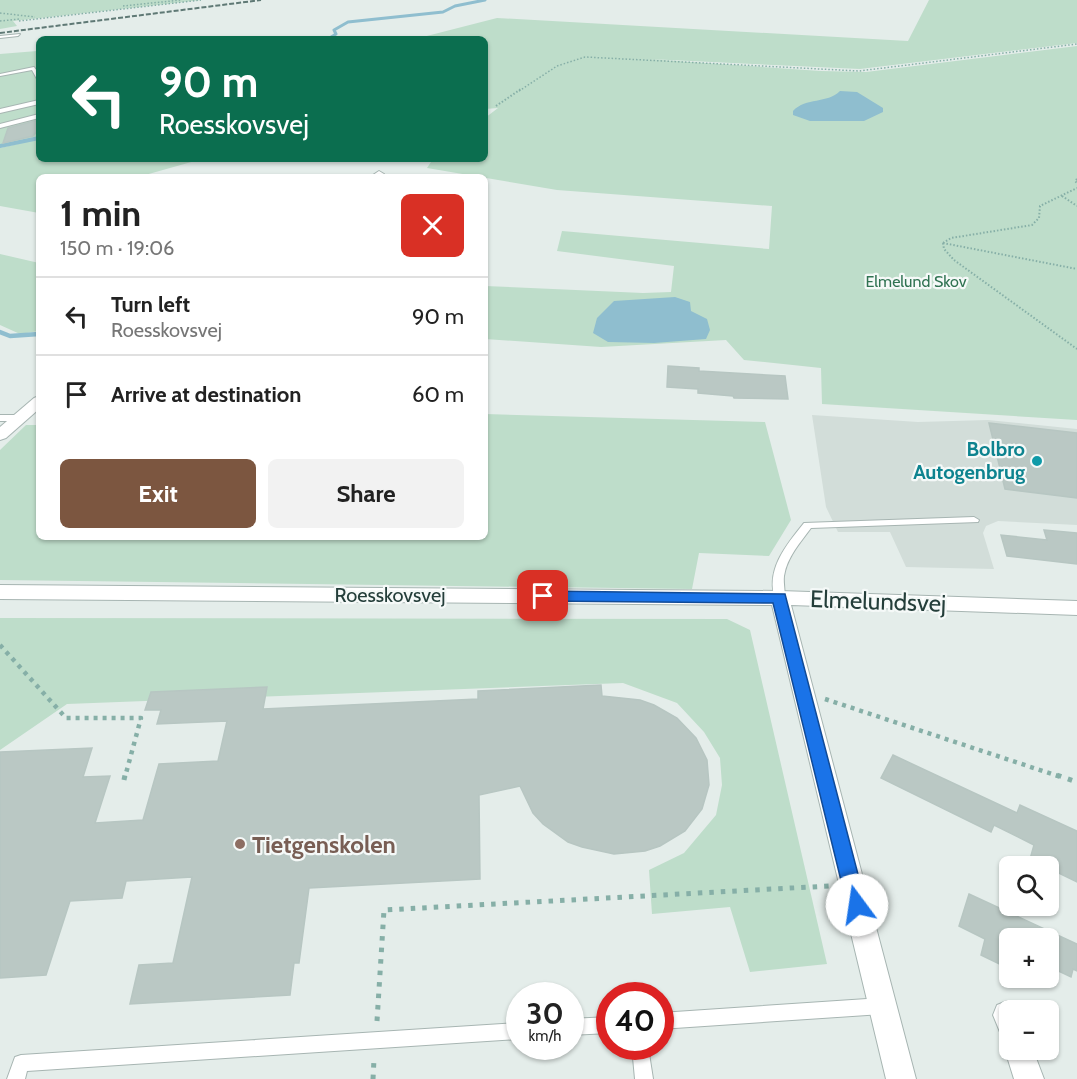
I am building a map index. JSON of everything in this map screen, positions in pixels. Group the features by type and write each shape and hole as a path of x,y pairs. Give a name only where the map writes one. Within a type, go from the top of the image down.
{"street":[{"path":"0,435 36,403"},
{"name":"Roesskovsvej","path":"0,592 780,598"},
{"name":"Elmelundsvej","path":"901,1079 780,598 1077,608"},
{"path":"1022,1060 1029,1079"}],"lane":[{"path":"0,37 18,35"},
{"path":"0,75 34,68 36,72"},
{"path":"0,111 36,103"},
{"path":"0,126 36,117"},
{"path":"0,418 18,418"},
{"path":"780,598 777,583 780,565 808,525 974,520"},
{"path":"674,1020 883,1006"},
{"path":"16,1079 21,1063 506,1031"},
{"path":"642,1060 644,1079"}],"path":[{"path":"0,22 182,0"},
{"path":"0,22 201,0"},
{"path":"0,13 35,17"},
{"path":"496,106 557,66 585,57 867,70 1077,44"},
{"path":"943,243 951,238 1032,225 1039,218 1040,206 1077,188"},
{"path":"1062,196 1077,207"},
{"path":"943,243 1077,269"},
{"path":"943,243 944,249 960,264 1077,349"},
{"path":"0,645 66,717 141,718 124,780"},
{"path":"804,695 834,700 1077,782"},
{"path":"373,1079 384,910 801,887"}],"shaded area":[{"path":"812,415 918,422 988,420 1077,429 1077,525 998,521 986,526 983,533 994,569 906,567 890,532 838,532 826,507"}],"green space":[{"path":"0,0 201,0 13,21 17,26 0,29"},
{"name":"Elmelund Skov","path":"929,0 1077,0 1077,43 860,69 648,59 866,72 1077,46 1077,420 822,404 821,368 744,360 726,340 601,347 488,339 488,286 643,293 671,292 674,266 557,251 562,231 769,249 772,206 557,190 488,178 488,174 462,174 427,168 431,162 488,162 488,116 498,108 488,109 488,36 427,36 497,18 908,41"},
{"path":"36,51 36,137 0,146 0,54"},
{"path":"36,140 36,162 191,162 149,174 36,174 36,212 0,206 0,148"},
{"path":"0,254 36,262 36,331 20,334 0,325"},
{"path":"488,414 765,422 791,520 769,556 699,553 692,589 0,580 0,450 26,425 36,425 36,540 488,540"},
{"path":"0,618 727,619 750,630 827,964 750,972 730,907 652,914 649,870 684,853 716,815 722,785 720,758 704,732 677,703 623,683 67,704 0,750"}],"water":[{"path":"840,91 857,92 883,108 883,112 864,121 810,121 793,115 793,111 798,107 829,98"},
{"path":"675,297 690,302 691,311 707,319 710,330 706,339 654,343 608,342 593,333 597,318 614,301"}],"building":[{"path":"36,121 36,132 33,136 3,143 8,128"},
{"path":"668,366 699,368 699,371 785,376 788,399 734,398 733,396 698,393 698,389 667,387"},
{"name":"Bolbro Autogenbrug","path":"989,423 1077,433 1077,498 1005,489"},
{"path":"1044,530 1077,533 1077,564 1007,556 1001,535 1047,540"},
{"name":"Tietgenskolen","path":"601,685 602,696 640,700 677,718 696,738 707,760 709,785 702,809 685,831 660,846 645,851 614,854 568,842 543,824 533,813 520,786 479,795 480,879 309,888 299,963 294,963 290,995 130,1004 139,965 173,963 192,877 126,881 122,898 70,901 46,975 0,978 0,752 92,748 83,777 110,776 95,823 143,820 159,764 218,761 227,721 157,724 161,710 145,710 151,692 267,687 263,709 478,699 478,691"},
{"path":"893,755 1017,813 1020,805 1077,831 1077,882 1059,873 1059,856 1031,856 1034,845 994,825 991,832 881,778"},
{"path":"969,894 999,908 999,916 1017,916 1042,928 999,928 999,964 981,955 985,939 959,926"},
{"path":"1059,936 1077,944 1077,971 1073,969 1071,977 1059,971"}],"waterway":[{"path":"333,36 336,34 334,30 348,22 443,12 455,6 485,0"},
{"path":"0,146 36,139"},
{"path":"0,332 10,336 36,334"}],"railway":[{"path":"0,33 261,0"}],"place":[{"name":"Bolbro Autogenbrug","path":"1037,461"},
{"name":"Tietgenskolen","path":"240,844"}],"route":[{"path":"543,596 780,598 857,905"}]}
